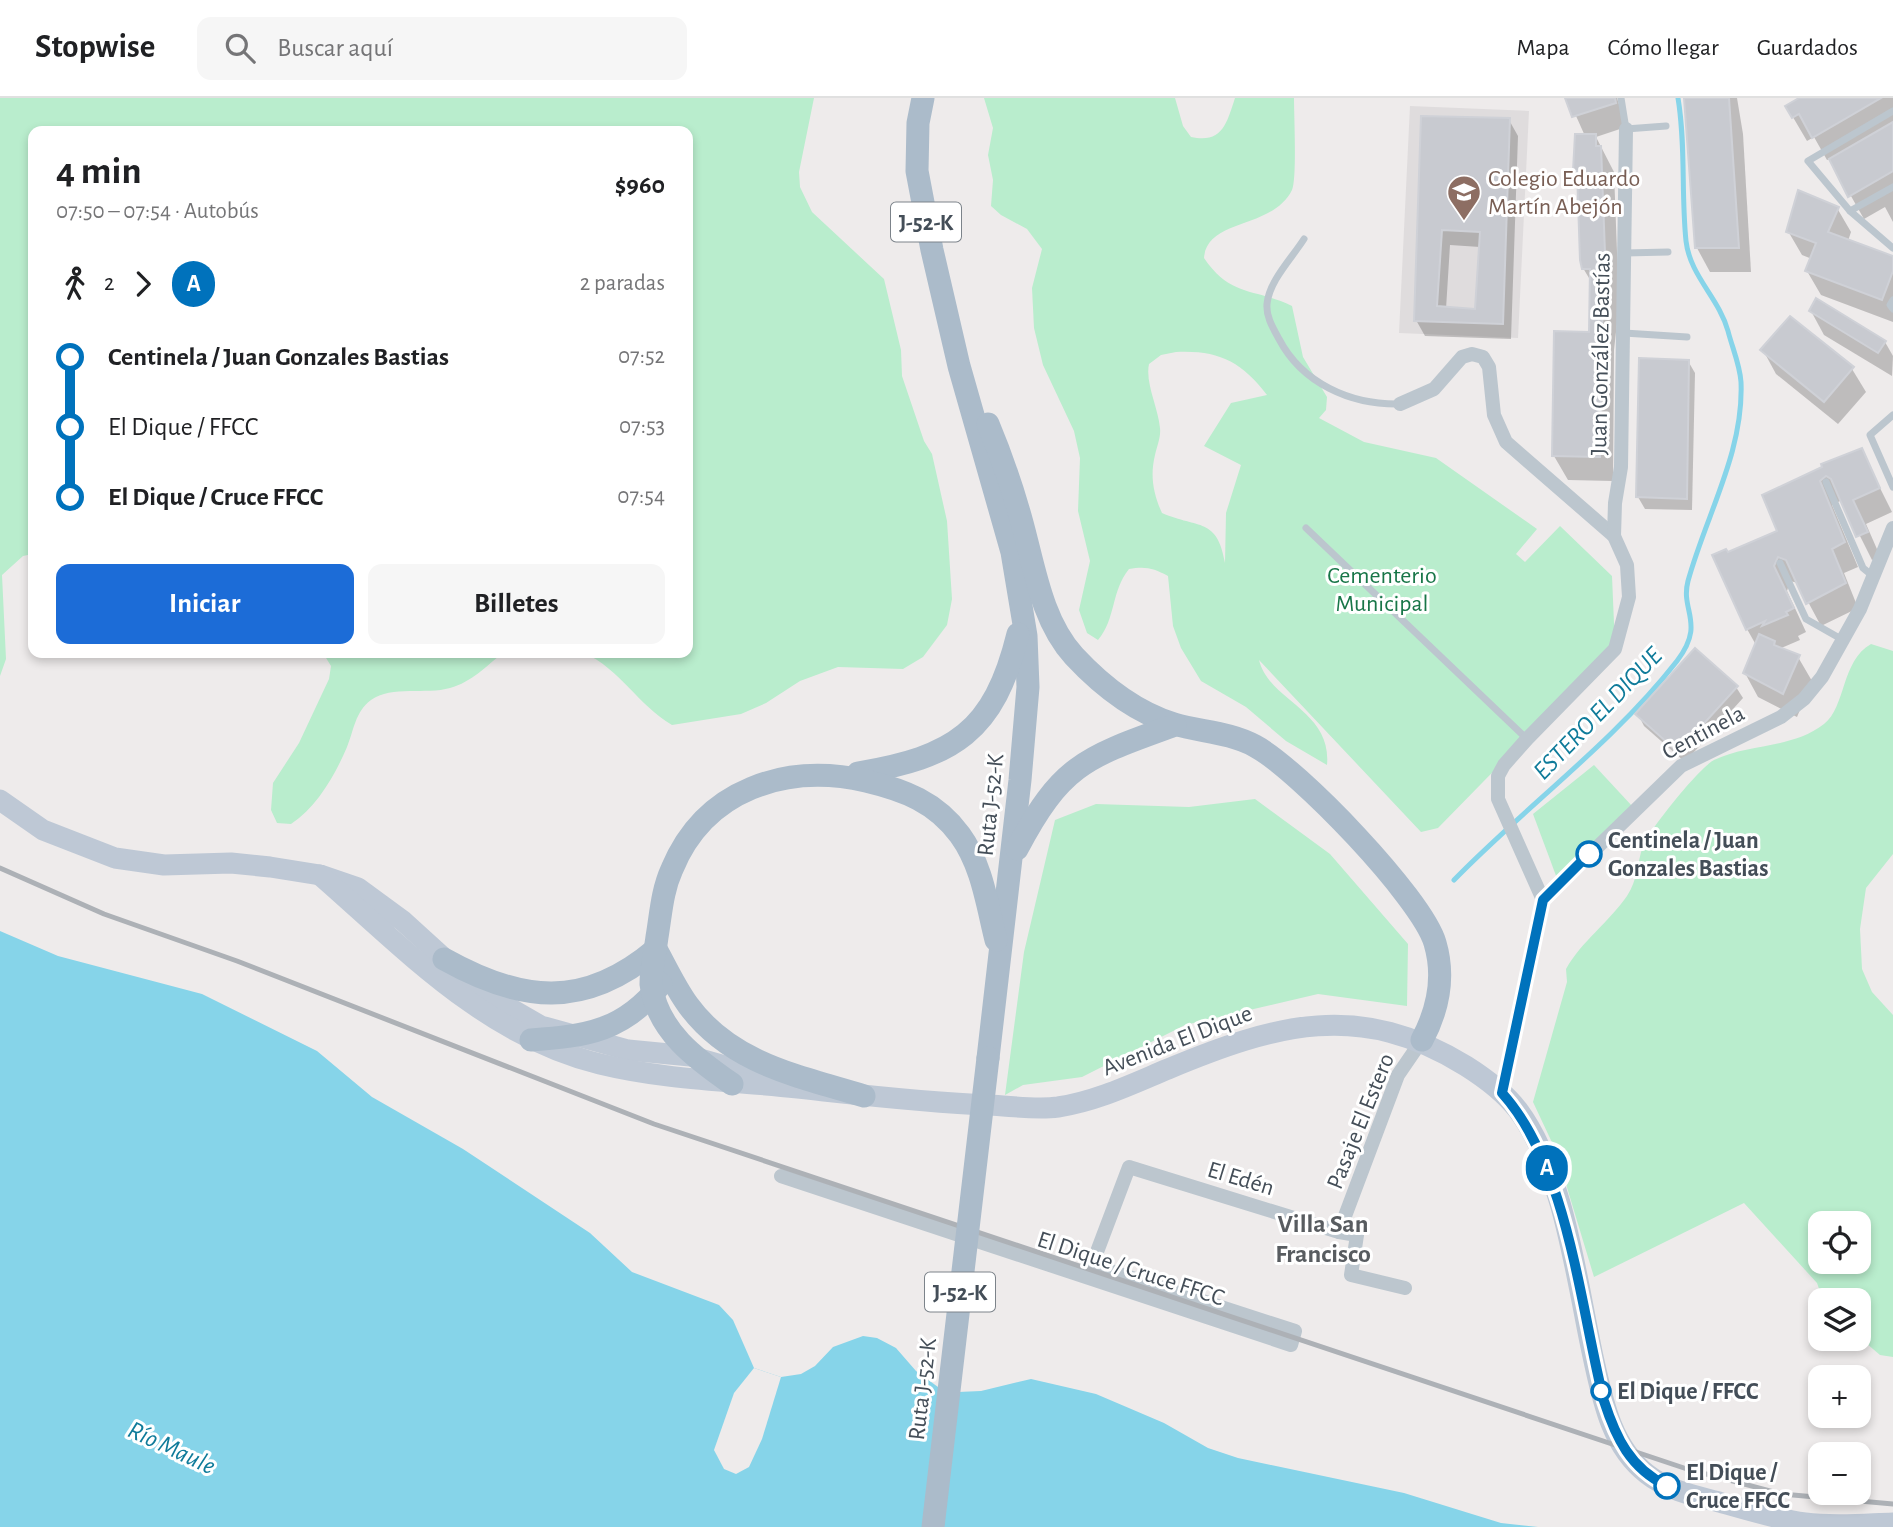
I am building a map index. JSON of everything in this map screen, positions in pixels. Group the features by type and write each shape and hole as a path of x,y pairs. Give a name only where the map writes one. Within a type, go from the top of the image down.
{"main road":[{"name":"Ruta J-52-K","path":"923,98 918,122 917,171 953,344 1012,552 1023,614 1028,687 1011,861 933,1527"},
{"path":"953,344 995,441 1046,608 1059,636 1106,686 1141,709 1175,724 1224,733 1252,744 1293,771 1421,913 1435,943 1440,976 1436,1009 1422,1041"},
{"path":"843,776 907,765 939,752 967,732 999,692 1012,660 1023,614"},
{"path":"1011,861 1041,805 1073,770 1106,750 1175,724"},
{"path":"732,1084 690,1056 677,1039 652,995 651,973 661,906 672,868 693,834 706,819 736,796 772,780 809,774 843,776 904,791 936,809 949,821 976,864 1000,956"},
{"path":"0,800 43,830 115,858 164,865 244,864 320,875 358,888 403,921 480,991 510,1011 575,1037 628,1049 690,1056 763,1076 781,1085"},
{"name":"Avenida El Dique","path":"320,875 457,994 531,1040 576,1058 624,1069 732,1084 781,1085 864,1096 1056,1107 1110,1094 1226,1045 1284,1029 1346,1026 1422,1041 1502,1093 1526,1123 1552,1178 1604,1401 1618,1440 1634,1462 1670,1487 1784,1519 1836,1525 1893,1523"},
{"path":"444,959 493,984 550,993 588,988 607,981 641,962 656,949"},
{"path":"656,949 700,1020 744,1055 780,1071 864,1096"},
{"path":"531,1040 575,1037 611,1026 640,1007 669,972"}],"street":[{"name":"Juan González Bastías","path":"1614,536 1615,503 1621,467 1626,129"},
{"name":"Juan González Bastías","path":"1400,404 1434,390 1462,356 1472,354 1483,357 1489,367 1497,426 1506,442 1614,536 1627,565 1629,597 1615,649 1500,770 1497,791 1543,900"},
{"name":"Centinela","path":"1543,900 1673,772 1714,747 1781,717 1804,699 1822,677 1843,640 1875,578 1893,528"},
{"path":"1502,1093 1543,900"},
{"name":"Pasaje El Estero","path":"1339,1232 1398,1074 1422,1041"},
{"name":"El Edén","path":"1087,1270 1129,1167 1339,1232"},
{"name":"El Dique / Cruce FFCC","path":"781,1176 1295,1331 1291,1345 1087,1270"},
{"path":"1339,1232 1357,1235 1351,1275 1405,1288"}],"lane":[{"path":"1621,98 1626,129 1666,126"},
{"path":"1893,111 1808,161 1850,211 1893,248"},
{"path":"1850,211 1893,187"},
{"path":"1304,239 1269,293 1267,313 1281,344 1303,370 1330,389 1359,400 1400,404"},
{"path":"1625,253 1668,252"},
{"path":"1893,300 1893,309"},
{"path":"1623,333 1687,337"},
{"path":"1893,415 1870,435 1893,487"},
{"path":"1826,482 1864,568 1875,578"},
{"path":"1306,528 1527,739"},
{"path":"1780,563 1806,619 1843,640"}],"shaded area":[{"name":"Colegio Eduardo Martín Abejón","path":"1410,106 1529,111 1518,338 1399,333"}],"green space":[{"path":"0,98 814,98 799,172 800,187 812,212 884,279 901,350 902,376 924,441 932,454 947,521 952,599 947,625 923,657 903,669 838,667 800,681 766,703 741,714 672,725 593,658 693,658 693,126 28,126 28,555 23,556 2,575 6,659 0,676"},
{"name":"Cementerio Municipal","path":"984,98 1175,98 1183,126 1191,137 1202,138 1217,134 1222,129 1235,98 1294,98 1295,160 1292,190 1283,203 1270,212 1216,236 1208,245 1204,258 1214,271 1234,286 1292,306 1303,357 1327,397 1326,410 1319,418 1364,442 1436,458 1537,529 1516,554 1525,562 1560,526 1612,576 1615,647 1438,828 1421,832 1259,660 1265,674 1275,686 1310,718 1320,731 1326,746 1327,765 1286,741 1246,707 1201,681 1181,648 1173,626 1168,576 1149,568 1129,569 1119,586 1104,632 1098,640 1087,633 1079,610 1090,561 1078,511 1080,458 1074,431 1043,365 1034,328 1032,288 1042,249 1027,229 1001,215 991,206 993,180 988,155 993,128","holes":["1191,352 1228,360 1248,374 1267,395 1231,403 1204,446 1241,465 1226,513 1225,563 1222,548 1211,531 1162,513 1153,484 1153,463 1160,431 1149,379 1149,364 1161,355"]},
{"path":"1871,644 1893,651 1893,854 1866,888 1860,929 1862,969 1872,992 1893,1015 1893,1357 1880,1355 1871,1347 1871,1288 1819,1288 1809,1274 1871,1274 1871,1211 1808,1211 1808,1273 1744,1203 1594,1277 1556,1151 1533,1102 1567,982 1566,969 1631,890 1643,846 1655,827 1687,786 1714,760 1798,738 1824,724 1836,707 1854,661"},
{"path":"326,658 497,658 465,682 450,688 399,691 379,695 371,700 358,716 342,758 317,800 291,824 277,823 271,810 273,783 299,743 329,679 331,666"},
{"path":"1594,765 1632,806 1558,881 1533,814"},
{"path":"1255,799 1330,854 1408,944 1407,1006 1318,994 1185,1025 1082,1077 1023,1085 1005,1095 1024,952 1055,820 1096,804 1189,807"}],"water":[{"name":"Río Maule","path":"0,931 58,956 202,994 317,1051 372,1097 463,1149 590,1233 632,1272 719,1305 733,1320 754,1368 781,1377 801,1374 815,1366 833,1347 863,1336 877,1338 896,1348 916,1371 938,1387 958,1392 981,1391 1031,1379 1096,1394 1164,1423 1208,1448 1238,1458 1404,1493 1501,1523 1538,1527 0,1527"}],"pier":[{"path":"754,1368 781,1377 762,1439 749,1467 736,1474 724,1469 714,1450 734,1393"}],"building":[{"path":"1565,98 1615,98 1616,103 1572,117"},
{"path":"1684,98 1729,98 1739,248 1695,248"},
{"path":"1799,98 1881,98 1812,138 1799,114 1792,118 1785,106"},
{"path":"1421,116 1510,118 1503,324 1414,321","holes":["1442,230 1480,232 1475,309 1437,306"]},
{"path":"1893,122 1893,171 1848,197 1829,159"},
{"path":"1575,134 1596,134 1596,146 1601,146 1606,280 1602,325 1600,457 1552,456 1554,331 1589,332 1590,269 1582,269 1580,260 1577,171 1573,171"},
{"path":"1798,190 1839,207 1828,232 1893,256 1893,271 1882,300 1805,271 1816,243 1786,232"},
{"path":"1816,298 1886,341 1878,353 1809,311"},
{"path":"1790,316 1854,367 1824,402 1760,350"},
{"path":"1639,358 1689,360 1687,499 1636,497"},
{"path":"1862,448 1880,488 1853,500 1868,532 1856,537 1831,479 1826,476 1820,481 1845,542 1832,549 1846,583 1806,604 1786,560 1778,557 1774,566 1794,608 1786,612 1788,615 1746,630 1712,555 1726,549 1728,552 1777,531 1762,495 1822,467 1821,464"},
{"path":"1759,634 1775,641 1774,645 1800,655 1783,694 1743,673"},
{"path":"1695,648 1738,686 1678,752 1635,714"}],"waterway":[{"name":"ESTERO EL DIQUE","path":"1454,880 1625,719 1677,661 1690,637 1686,591 1737,433 1741,382 1724,319 1693,265 1686,241 1678,98"}],"railway":[{"path":"0,868 104,914 237,961 654,1124 1687,1469 1782,1494 1893,1504"}],"bus line":[{"name":"A","path":"1589,854 1543,900 1502,1093 1526,1123 1552,1178 1596,1371 1614,1431 1634,1462 1667,1486"}],"place":[{"name":"Colegio Eduardo Martín Abejón","path":"1464,222"},
{"name":"Centinela / Juan Gonzales Bastias","path":"1589,854"},
{"name":"El Dique / FFCC","path":"1601,1391"},
{"name":"El Dique / Cruce FFCC","path":"1667,1486"}],"district":[{"name":"Villa San Francisco","path":"1323,1238"}]}
